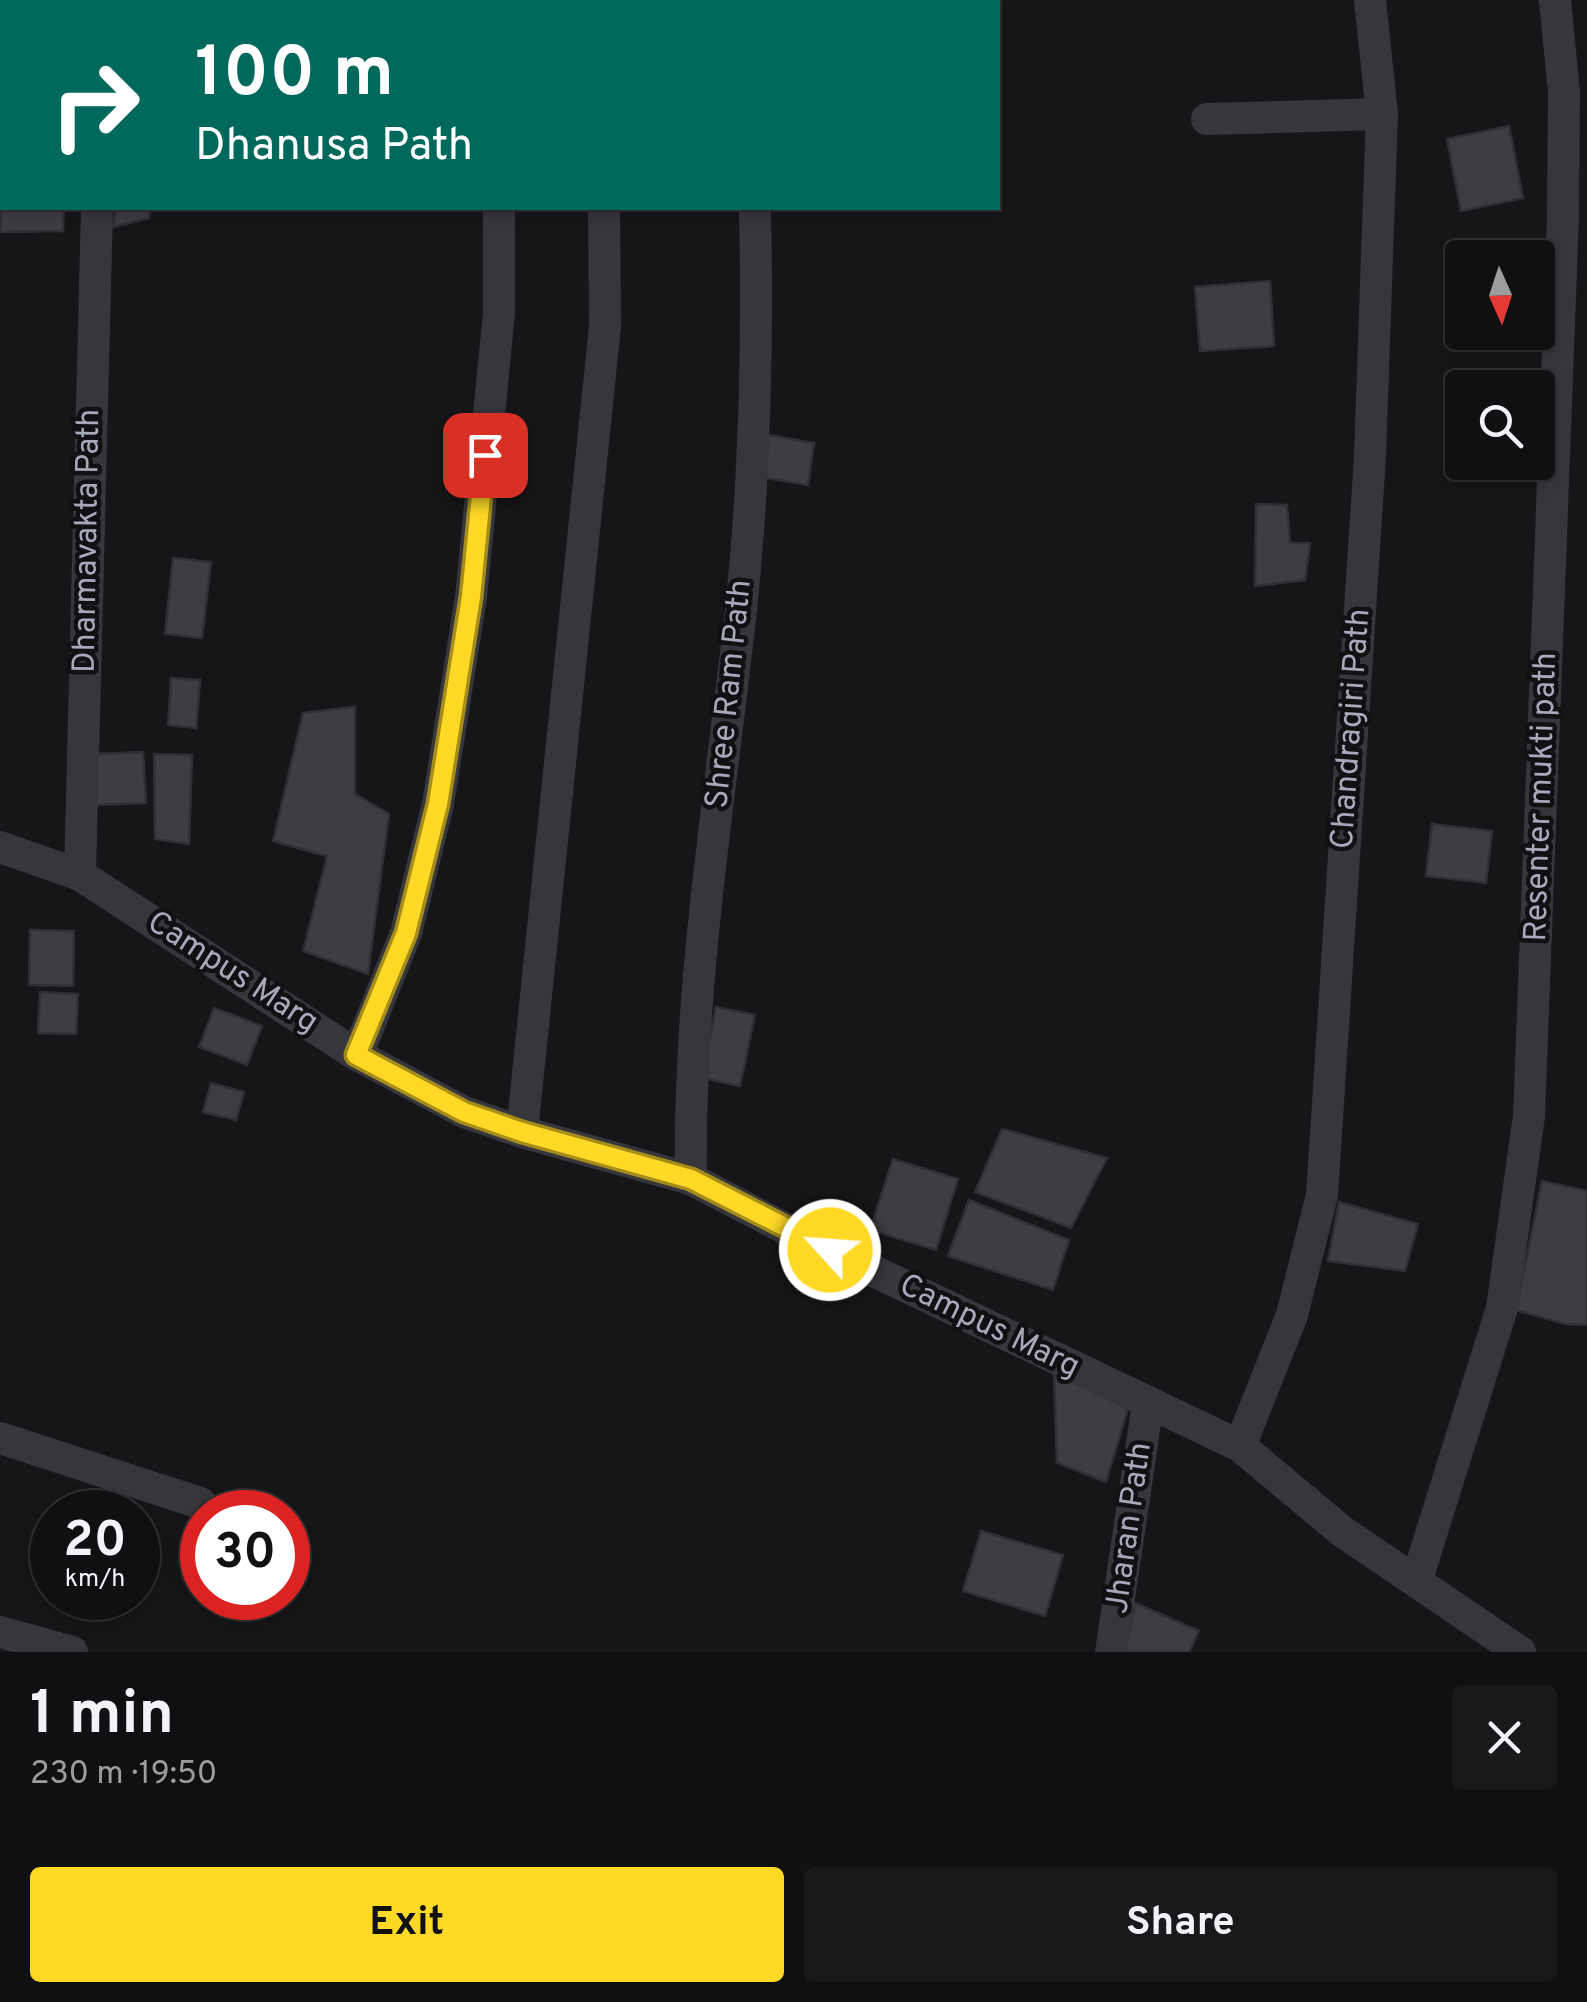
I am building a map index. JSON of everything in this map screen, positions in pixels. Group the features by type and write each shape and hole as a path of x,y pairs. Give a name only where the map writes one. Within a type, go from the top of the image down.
{"street":[{"name":"Chandragiri Path","path":"1240,1446 1292,1316 1322,1194 1370,456 1382,114 1370,0"},
{"name":"Resenter mukti path","path":"1417,1579 1502,1308 1530,1116 1575,218 1576,92 1555,0"},
{"path":"1207,119 1382,114"},
{"name":"Dharmavakta Path","path":"80,875 97,210"},
{"path":"356,1055 406,933 438,804 473,578 499,313 499,210"},
{"path":"522,1132 606,326 604,210"},
{"name":"Shree Ram Path","path":"691,1179 689,1082 741,605 758,332 755,210"},
{"name":"Campus Marg","path":"0,847 80,875 356,1055 464,1112 691,1179 1240,1446 1343,1532 1520,1652"},
{"name":"Jharan Path","path":"1111,1652 1148,1404"},
{"path":"0,1438 180,1496"},
{"path":"0,1632 72,1652"}],"building":[{"path":"1509,126 1523,198 1461,211 1447,139"},
{"path":"1,210 64,210 63,231 0,232"},
{"path":"116,210 151,210 149,218 113,227"},
{"path":"1270,281 1274,346 1200,351 1195,287"},
{"path":"762,434 814,443 808,485 755,476"},
{"path":"1256,504 1287,505 1290,543 1310,543 1305,580 1255,586"},
{"path":"173,558 211,562 202,638 165,634"},
{"path":"171,678 200,680 196,728 168,725"},
{"path":"355,707 355,794 389,814 368,974 303,951 327,856 273,841 303,713"},
{"path":"143,752 146,803 92,805 91,754"},
{"path":"154,754 192,755 189,844 155,839"},
{"path":"1432,824 1492,831 1486,883 1426,876"},
{"path":"30,930 74,931 73,986 29,985"},
{"path":"40,992 78,994 76,1034 38,1033"},
{"path":"716,1007 755,1015 740,1086 702,1078"},
{"path":"214,1008 262,1026 247,1065 199,1047"},
{"path":"211,1083 244,1092 236,1120 203,1112"},
{"path":"1002,1129 1107,1158 1071,1228 975,1192"},
{"path":"893,1159 958,1179 936,1250 870,1230"},
{"path":"1542,1181 1587,1191 1587,1325 1565,1324 1516,1310"},
{"path":"969,1200 1069,1240 1053,1290 948,1256"},
{"path":"1339,1202 1418,1224 1405,1271 1328,1261"},
{"path":"1054,1373 1129,1405 1106,1482 1057,1463"},
{"path":"981,1531 1063,1555 1045,1616 963,1591"},
{"path":"1135,1603 1199,1631 1189,1652 1125,1652"}],"route":[{"path":"485,455 471,597 438,804 406,933 356,1055 464,1112 691,1179 830,1250"}]}
